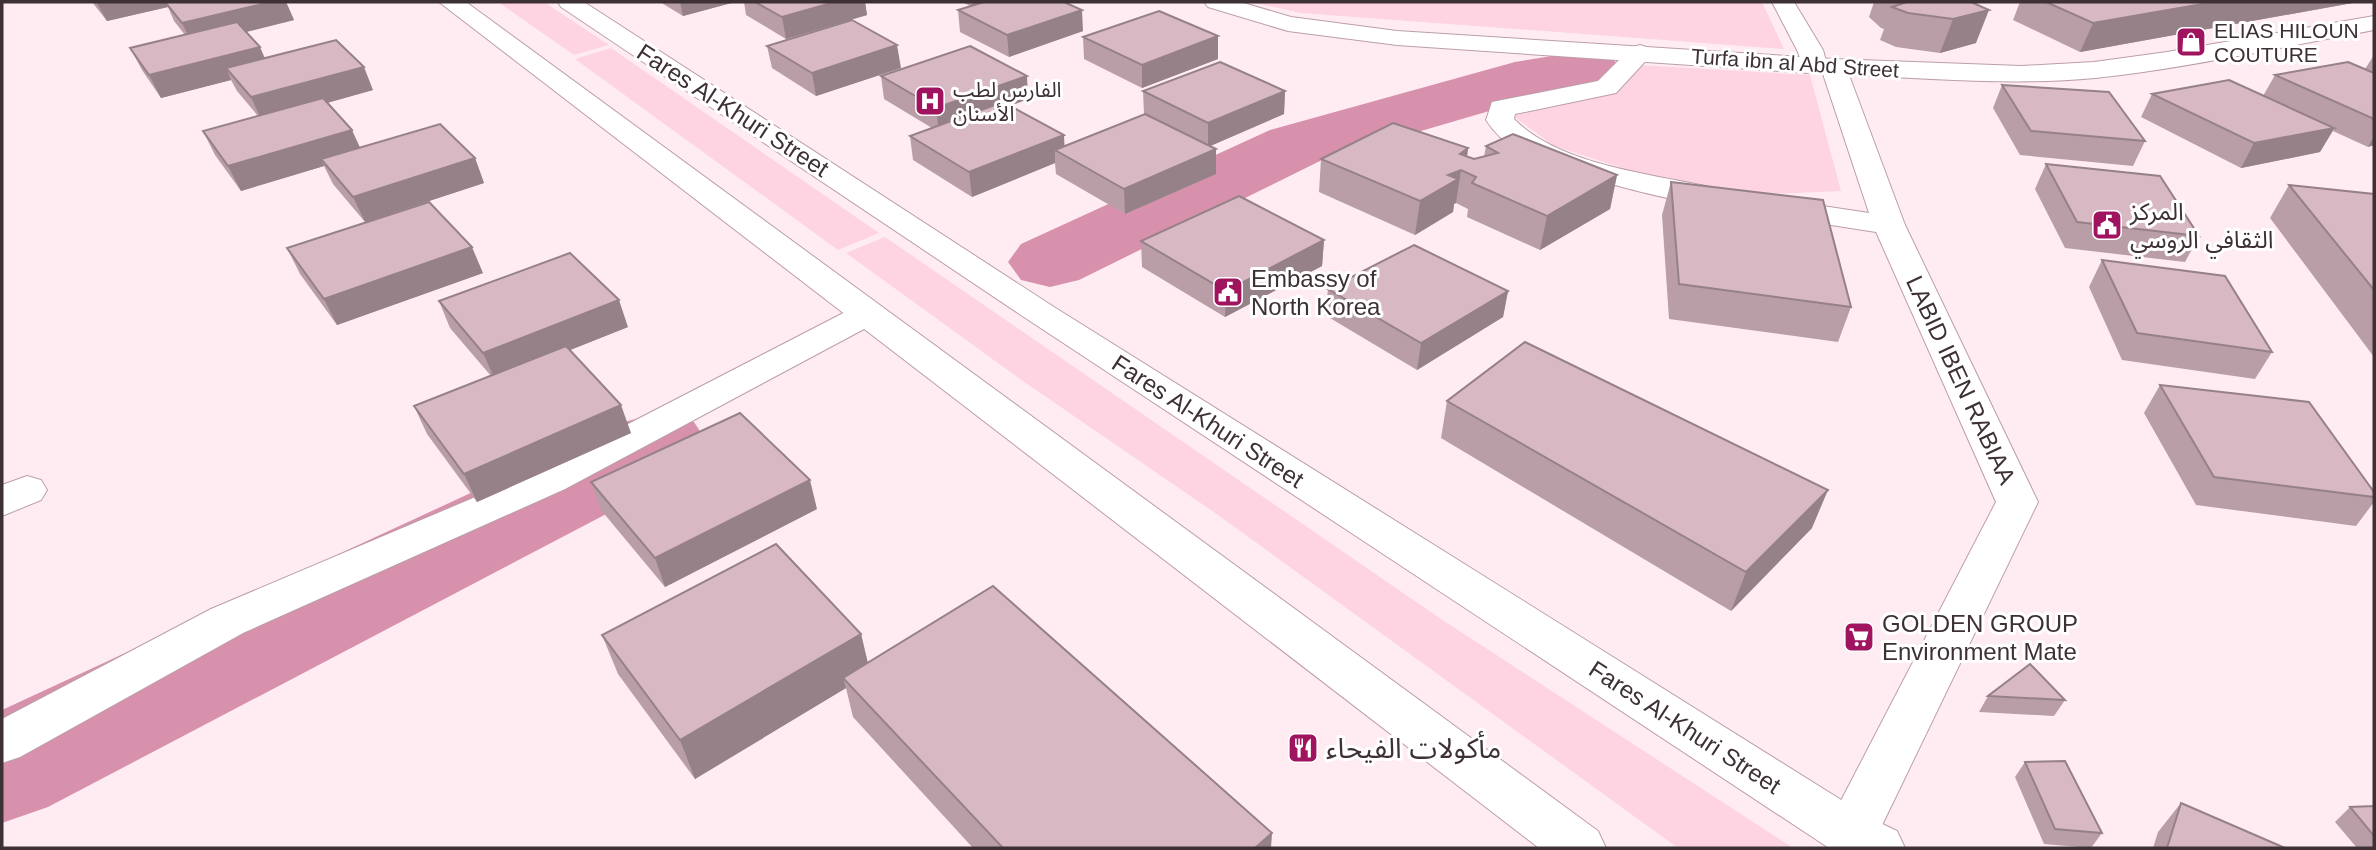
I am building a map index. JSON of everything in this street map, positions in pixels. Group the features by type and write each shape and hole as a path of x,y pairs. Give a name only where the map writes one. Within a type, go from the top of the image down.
{"street":[{"path":"451,2 1579,848"},
{"name":"Fares Al-Khuri Street","path":"569,2 1042,314 1865,841"},
{"name":"Turfa ibn al Abd Street","path":"1216,2 1288,24 1322,31 1823,66 2021,74 2094,70 2167,60 2374,23"},
{"name":"LABID IBEN RABIAA","path":"1783,2 1810,50 1823,66 1889,225 2017,502 1865,841"},
{"path":"1640,53 1607,87 1502,108 1500,120 1514,135 1532,147 1682,192 1889,225"},
{"path":"2,743 227,621 551,480 867,314"}],"shaded area":[{"path":"498,2 544,2 609,45 574,55"},
{"path":"1250,2 1762,2 1784,49 1301,13"},
{"path":"611,48 879,233 838,250 575,59"},
{"path":"1638,65 1810,75 1841,191 1724,196 1660,180 1554,146 1513,116 1616,90"},
{"path":"885,237 1441,619 1793,848 1678,848 1218,515 1020,379 846,253"}],"building":[{"path":"165,2 271,2 182,23"},
{"path":"755,2 835,2 782,17"},
{"path":"984,2 1064,2 1082,10 1007,35 958,10"},
{"path":"1907,2 1975,2 1973,3 1989,10 1953,19 1908,13 1892,7"},
{"path":"2046,2 2214,2 2093,23"},
{"path":"1159,11 1218,36 1142,65 1083,37"},
{"path":"852,20 897,45 812,73 767,46"},
{"path":"237,22 260,47 149,75 130,48"},
{"path":"336,40 364,67 251,97 226,68"},
{"path":"970,46 1027,76 936,108 881,76"},
{"path":"1220,62 1285,91 1208,123 1143,91"},
{"path":"2348,62 2374,73 2374,119 2275,75"},
{"path":"2229,80 2334,128 2254,143 2152,94"},
{"path":"2002,85 2109,92 2145,141 2031,131"},
{"path":"323,98 352,130 228,166 203,131"},
{"path":"1003,102 1064,135 969,172 910,136"},
{"path":"1145,114 1216,149 1124,189 1055,150"},
{"path":"1393,123 1468,148 1460,154 1474,159 1498,153 1486,146 1513,134 1617,175 1547,216 1472,183 1476,177 1461,170 1448,175 1458,179 1420,201 1321,159"},
{"path":"440,124 475,158 353,197 321,159"},
{"path":"2046,164 2160,176 2199,236 2077,222"},
{"path":"1671,182 1823,200 1851,307 1679,284"},
{"path":"2289,185 2374,194 2374,290"},
{"path":"1239,196 1324,240 1226,291 1141,241"},
{"path":"429,202 472,247 324,299 287,248"},
{"path":"1414,245 1508,291 1421,343 1328,289"},
{"path":"570,253 619,300 483,353 439,301"},
{"path":"2102,260 2225,276 2272,352 2137,333"},
{"path":"1525,342 1828,490 1746,572 1447,401"},
{"path":"566,346 621,405 464,474 414,406"},
{"path":"2160,385 2309,402 2374,492 2374,497 2214,477"},
{"path":"740,413 810,480 655,558 591,482"},
{"path":"776,544 861,634 680,740 602,635"},
{"path":"993,586 1272,833 1255,848 1003,848 843,678"},
{"path":"2030,664 2065,700 1988,696"},
{"path":"2065,761 2102,833 2055,829 2025,762"},
{"path":"2181,803 2285,848 2167,848"},
{"path":"2374,806 2374,836 2350,807"}],"waterway":[{"path":"1050,262 1296,145 1538,76 1588,70"},
{"path":"2,769 659,445"}],"place":[{"name":"ELIAS HILOUN COUTURE","path":"2191,42"},
{"name":"الفارس لطب الأسنان","path":"930,101"},
{"name":"المركز الثقافي الروسي","path":"2107,225"},
{"name":"Embassy of North Korea","path":"1228,292"},
{"name":"GOLDEN GROUP Environment Mate","path":"1859,637"},
{"name":"مأكولات الفيحاء","path":"1303,748"}]}
